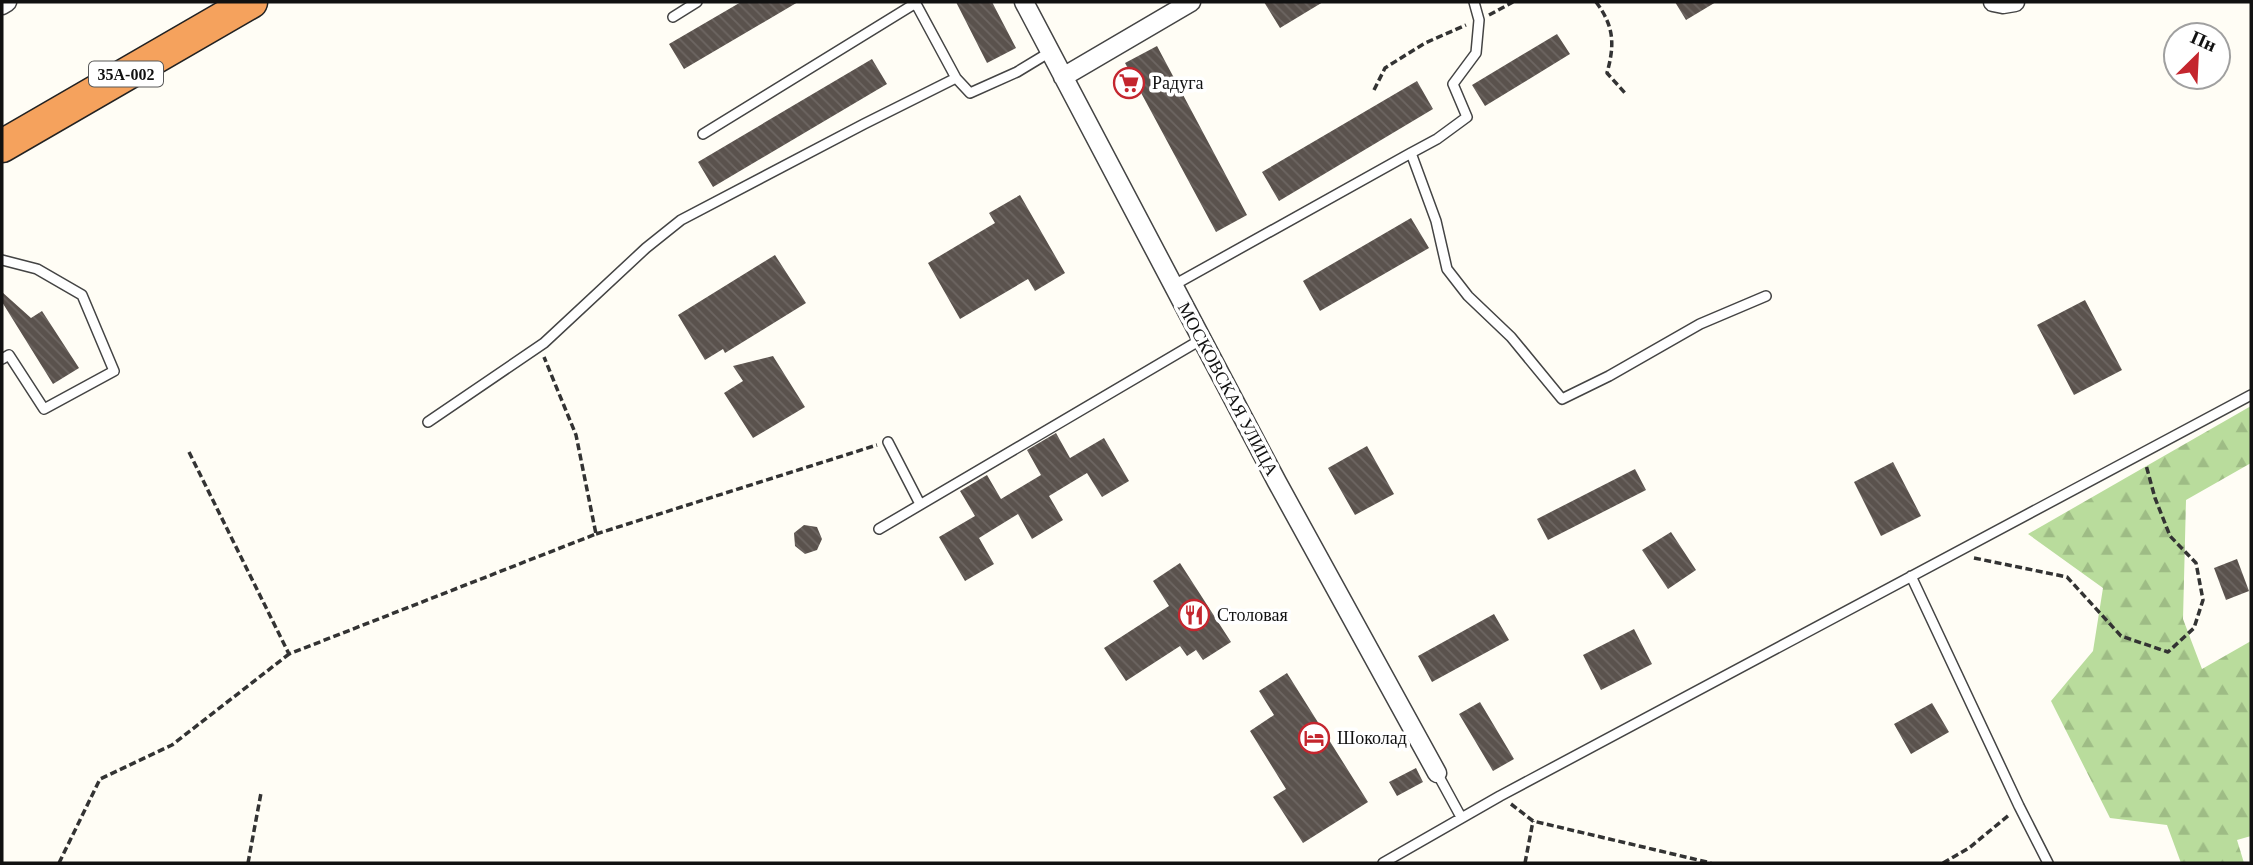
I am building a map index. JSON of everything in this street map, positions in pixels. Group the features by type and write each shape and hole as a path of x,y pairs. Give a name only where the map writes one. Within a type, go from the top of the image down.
{"highway":[{"name":"35А-002","path":"2,146 251,2"}],"street":[{"path":"2,5 7,2"},
{"name":"МОСКОВСКАЯ УЛИЦА","path":"1024,2 1277,482 1437,773"},
{"path":"1063,77 1191,2"},
{"path":"1993,2 2003,5 2015,2"}],"lane":[{"path":"673,17 697,2"},
{"path":"703,134 915,2 956,78 970,93 1017,72 1050,52"},
{"path":"1174,285 1437,139 1467,117 1453,84 1476,54 1479,20 1474,2"},
{"path":"428,422 539,346 646,248 681,220 956,78"},
{"path":"1411,153 1436,220 1447,269 1468,296 1511,337 1562,398 1609,376 1700,324 1766,296"},
{"path":"2,260 37,269 82,295 114,371 44,409 9,355 2,359"},
{"path":"879,529 1202,339"},
{"path":"1383,863 1461,817 2251,395"},
{"path":"888,442 920,504"},
{"path":"1911,576 2048,863"},
{"path":"1437,773 1461,817"}],"path":[{"path":"1374,90 1385,68 1454,29 1479,20 1513,2"},
{"path":"1596,2 1608,18 1613,40 1607,73 1625,93"},
{"path":"539,346 576,435 596,534"},
{"path":"59,863 100,779 173,745 289,654 596,534 888,442"},
{"path":"189,452 289,654"},
{"path":"1953,553 2067,577 2121,636 2168,652 2194,628 2203,600 2196,563 2170,536 2155,498 2143,452"},
{"path":"248,863 261,793"},
{"path":"1500,796 1533,821 1712,863"},
{"path":"1942,863 1969,848 2019,806"},
{"path":"1525,863 1533,821"}],"green space":[{"path":"2251,406 2251,463 2186,500 2183,619 2202,669 2251,641 2251,836 2237,840 2244,863 2181,863 2167,825 2110,818 2051,701 2093,651 2103,588 2028,534"}],"building":[{"path":"741,2 798,2 684,69 669,44"},
{"path":"956,2 992,2 1016,48 987,63"},
{"path":"1264,2 1323,2 1280,28"},
{"path":"1675,2 1716,2 1686,20"},
{"path":"1557,34 1570,54 1485,106 1472,85"},
{"path":"1157,46 1247,215 1216,232 1125,63"},
{"path":"872,59 887,84 713,187 698,162"},
{"path":"1417,81 1433,109 1279,201 1262,172"},
{"path":"1020,195 1065,273 1035,291 1028,279 960,319 928,263 995,223 989,213"},
{"path":"1411,218 1429,248 1320,311 1303,281"},
{"path":"775,255 806,303 725,353 723,349 705,360 678,315"},
{"path":"2,292 31,318 42,311 79,368 53,384 2,302"},
{"path":"2085,300 2122,370 2074,395 2037,325"},
{"path":"773,356 805,407 753,438 724,393 743,381 733,366"},
{"path":"1056,433 1070,458 1104,438 1129,481 1102,497 1087,473 1049,496 1063,520 1032,539 1018,514 979,538 994,564 965,581 939,537 975,516 960,491 987,475 1001,499 1041,475 1027,450"},
{"path":"1367,446 1394,494 1355,515 1328,468"},
{"path":"1893,462 1921,516 1881,536 1854,482"},
{"path":"1635,469 1646,490 1548,540 1537,519"},
{"path":"804,525 817,527 822,539 817,550 805,554 795,546 794,533"},
{"path":"1671,532 1696,570 1668,589 1642,550"},
{"path":"2237,559 2249,591 2226,600 2214,568"},
{"path":"1180,563 1231,642 1203,660 1196,650 1187,656 1180,646 1126,681 1104,648 1169,606 1153,581"},
{"path":"1494,614 1509,640 1432,682 1418,656"},
{"path":"1634,629 1652,664 1601,690 1583,655"},
{"path":"1287,673 1368,802 1303,843 1273,797 1286,789 1250,731 1274,715 1259,691"},
{"path":"1480,702 1514,759 1493,771 1459,714"},
{"path":"1932,703 1949,732 1911,754 1894,724"},
{"path":"1416,768 1423,782 1397,796 1389,782"}],"place":[{"name":"Радуга","path":"1129,83"},
{"name":"Столовая","path":"1194,615"},
{"name":"Шоколад","path":"1314,738"}]}
